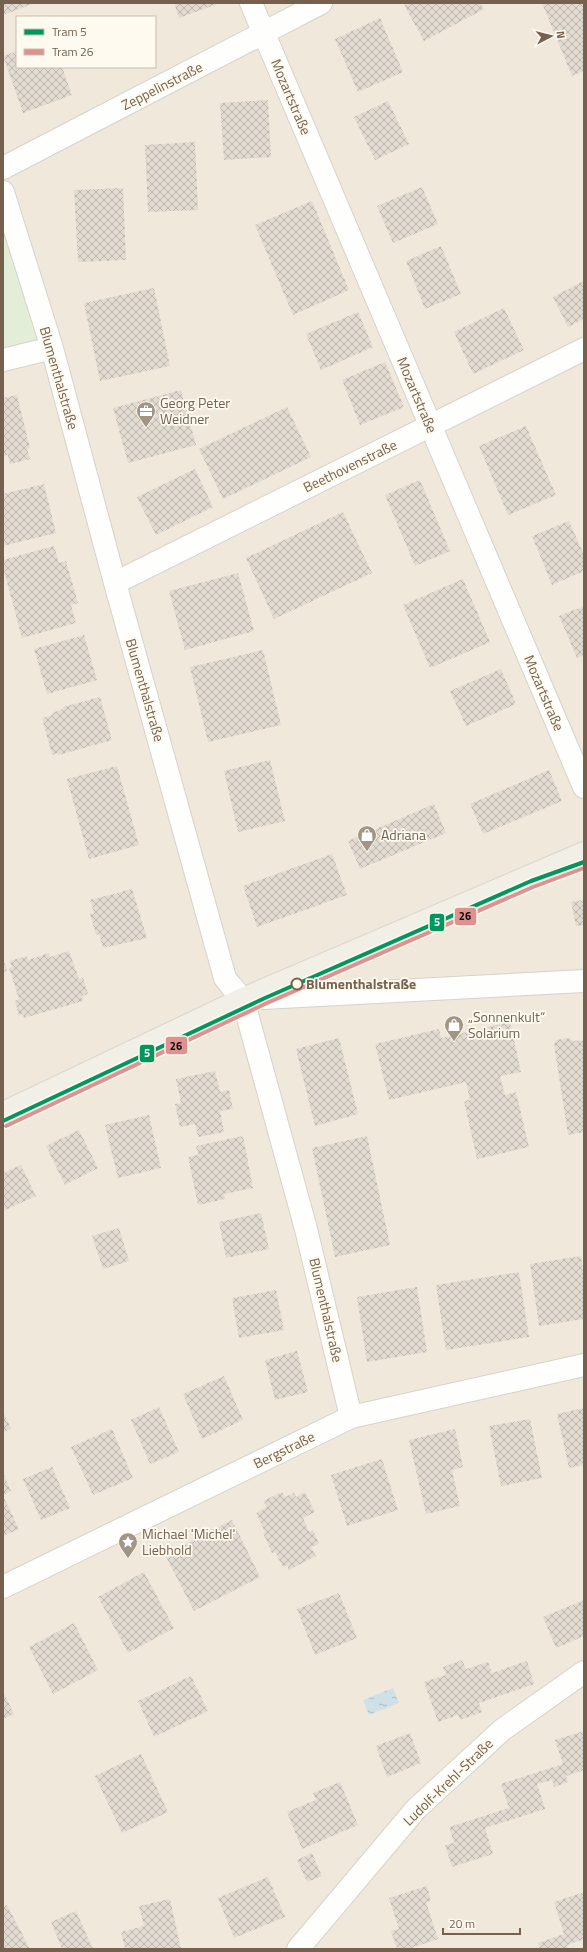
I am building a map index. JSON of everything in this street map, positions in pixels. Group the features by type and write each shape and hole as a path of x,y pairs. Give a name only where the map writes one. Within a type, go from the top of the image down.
{"main road":[{"path":"3,1113 243,1000 584,853"}],"street":[{"name":"Mozartstraße","path":"251,3 584,787"},
{"name":"Zeppelinstraße","path":"3,168 264,34 321,3"},
{"name":"Blumenthalstraße","path":"3,192 52,348 115,583 225,978 243,1000 306,1229 351,1417"},
{"path":"3,360 52,348"},
{"name":"Beethovenstraße","path":"115,583 584,349"},
{"path":"243,1000 584,982"},
{"name":"Bergstraße","path":"3,1587 351,1417 584,1365"},
{"name":"Ludolf-Krehl-Straße","path":"298,1949 416,1809 502,1730 584,1672"}],"shaded area":[{"path":"3,3 584,3 584,1949 3,1949"}],"green space":[{"path":"3,219 39,337 28,344 3,350"}],"water":[{"path":"393,1688 399,1703 369,1715 363,1700"}],"building":[{"path":"3,3 35,3 3,15"},
{"path":"174,3 220,3 179,18"},
{"path":"407,3 481,3 484,9 424,41 404,5"},
{"path":"542,3 584,3 584,71 572,76"},
{"path":"380,18 403,72 358,92 335,39"},
{"path":"16,51 16,68 62,68 72,95 23,113 3,56"},
{"path":"268,100 271,157 224,160 220,103"},
{"path":"388,101 409,144 375,160 354,117"},
{"path":"195,142 198,210 148,212 145,145"},
{"path":"422,187 438,224 393,243 377,206"},
{"path":"123,188 126,260 78,262 74,190"},
{"path":"312,201 349,290 293,315 255,225"},
{"path":"441,246 461,294 425,309 406,261"},
{"path":"584,281 584,319 568,327 553,297"},
{"path":"154,288 170,366 100,381 84,303"},
{"path":"504,308 524,350 473,374 454,332"},
{"path":"358,312 373,347 321,370 306,334"},
{"path":"385,362 404,407 360,425 342,380"},
{"path":"181,390 196,445 128,463 113,408"},
{"path":"17,395 30,448 27,449 30,459 10,464 8,455 3,456 3,398"},
{"path":"287,407 311,457 223,499 199,449"},
{"path":"526,426 556,495 508,515 479,446"},
{"path":"195,469 213,507 156,535 137,497"},
{"path":"420,480 450,551 415,566 385,495"},
{"path":"44,484 56,533 3,546 3,494"},
{"path":"343,512 372,573 274,619 246,558"},
{"path":"569,521 584,555 584,571 552,585 532,536"},
{"path":"54,546 59,563 66,561 78,603 71,605 76,623 22,638 3,567 3,560"},
{"path":"238,573 254,631 185,650 169,591"},
{"path":"463,579 490,642 430,668 403,605"},
{"path":"584,606 584,655 577,658 559,616"},
{"path":"84,635 97,680 47,694 34,649"},
{"path":"263,650 281,725 208,742 190,667"},
{"path":"501,669 516,704 466,726 450,691"},
{"path":"100,697 112,740 59,755 58,753 52,755 42,718 53,715 52,713 63,709 63,707"},
{"path":"270,760 285,821 238,832 224,771"},
{"path":"117,766 139,845 89,859 67,779"},
{"path":"549,770 562,801 483,834 470,804"},
{"path":"434,804 446,833 360,869 348,841"},
{"path":"332,854 347,895 257,927 243,886"},
{"path":"132,889 147,938 103,948 99,934 96,935 90,914 94,913 90,900"},
{"path":"584,900 584,925 576,926 571,902"},
{"path":"69,951 79,979 83,978 88,994 82,996 83,1001 24,1018 23,1014 19,1016 15,1001 19,999 9,968 12,967 10,961 27,956 28,960 49,953 50,957"},
{"path":"3,958 7,971 3,972"},
{"path":"510,1022 521,1072 500,1076 505,1095 516,1092 529,1147 477,1159 464,1101 470,1100 466,1082 389,1100 375,1044 439,1029 441,1038"},
{"path":"339,1038 358,1114 315,1126 296,1049"},
{"path":"569,1038 573,1041 584,1040 584,1132 568,1135 554,1044 556,1040"},
{"path":"215,1071 220,1092 229,1090 233,1109 220,1111 224,1132 198,1137 195,1124 180,1127 175,1104 181,1103 176,1079"},
{"path":"149,1115 161,1168 118,1178 105,1125"},
{"path":"79,1130 98,1168 65,1185 46,1146"},
{"path":"243,1136 253,1188 224,1194 225,1199 198,1205 188,1157 198,1155 196,1146"},
{"path":"367,1136 390,1245 335,1257 312,1148"},
{"path":"21,1165 36,1196 3,1211 3,1173"},
{"path":"261,1213 269,1249 226,1258 219,1222"},
{"path":"119,1228 129,1261 103,1269 92,1236"},
{"path":"581,1256 584,1277 584,1319 539,1326 530,1264"},
{"path":"519,1272 529,1337 446,1350 436,1285"},
{"path":"417,1287 427,1352 367,1362 357,1297"},
{"path":"276,1290 284,1330 239,1338 232,1298"},
{"path":"297,1351 308,1392 275,1400 265,1360"},
{"path":"224,1376 243,1420 202,1439 183,1394"},
{"path":"159,1407 179,1452 150,1464 131,1420"},
{"path":"584,1408 584,1465 569,1468 557,1414"},
{"path":"3,1411 11,1429 3,1432"},
{"path":"530,1419 542,1478 501,1486 489,1426"},
{"path":"112,1429 133,1478 93,1495 71,1447"},
{"path":"455,1429 463,1467 452,1470 460,1506 426,1514 409,1440"},
{"path":"382,1459 398,1510 347,1526 331,1475"},
{"path":"52,1467 70,1508 41,1520 23,1479"},
{"path":"3,1473 11,1491 3,1495"},
{"path":"282,1492 285,1497 294,1493 296,1497 305,1492 315,1512 303,1518 309,1532 313,1530 319,1544 311,1547 316,1556 289,1570 287,1565 283,1567 275,1552 272,1553 263,1533 265,1532 256,1513 267,1507 263,1501"},
{"path":"3,1496 19,1529 3,1536"},
{"path":"232,1520 260,1577 194,1611 165,1555"},
{"path":"144,1572 174,1628 128,1653 98,1597"},
{"path":"339,1593 357,1638 315,1655 297,1609"},
{"path":"584,1600 584,1636 556,1648 543,1617"},
{"path":"74,1623 98,1670 53,1694 29,1647"},
{"path":"462,1660 466,1669 488,1662 492,1673 527,1661 534,1684 479,1703 482,1712 460,1720 458,1715 438,1722 424,1682 446,1675 443,1667"},
{"path":"191,1676 208,1711 154,1737 138,1701"},
{"path":"3,1691 14,1714 3,1719"},
{"path":"584,1731 584,1770 566,1776 568,1782 554,1787 552,1780 537,1784 545,1809 485,1828 493,1854 452,1867 445,1845 454,1843 449,1827 509,1808 501,1784 563,1764 555,1740"},
{"path":"410,1733 421,1763 387,1777 376,1746"},
{"path":"141,1754 168,1812 122,1833 95,1776"},
{"path":"340,1782 358,1825 302,1849 287,1812 316,1800 313,1793"},
{"path":"312,1853 322,1876 307,1882 297,1860"},
{"path":"268,1877 285,1917 234,1938 218,1898"},
{"path":"427,1886 431,1901 426,1902 438,1939 408,1949 397,1949 391,1931 399,1929 389,1898"},
{"path":"584,1892 584,1939 567,1945 569,1949 540,1949 538,1943 564,1934 554,1902"},
{"path":"170,1899 181,1949 125,1949 121,1932 144,1926 139,1906"},
{"path":"7,1905 30,1949 3,1949 3,1907"},
{"path":"76,1911 93,1949 62,1949 51,1922"}],"tram line":[{"name":"5","path":"3,1121 265,998 531,881 584,862"},
{"name":"26","path":"6,1126 267,1003 533,887 584,868"}],"place":[{"name":"Georg Peter Weidner","path":"146,428"},
{"name":"Adriana","path":"367,852"},
{"name":"Blumenthalstraße","path":"297,984"},
{"name":"„Sonnenkult“ Solarium","path":"454,1042"},
{"name":"Michael 'Michel' Liebhold","path":"128,1559"}]}
